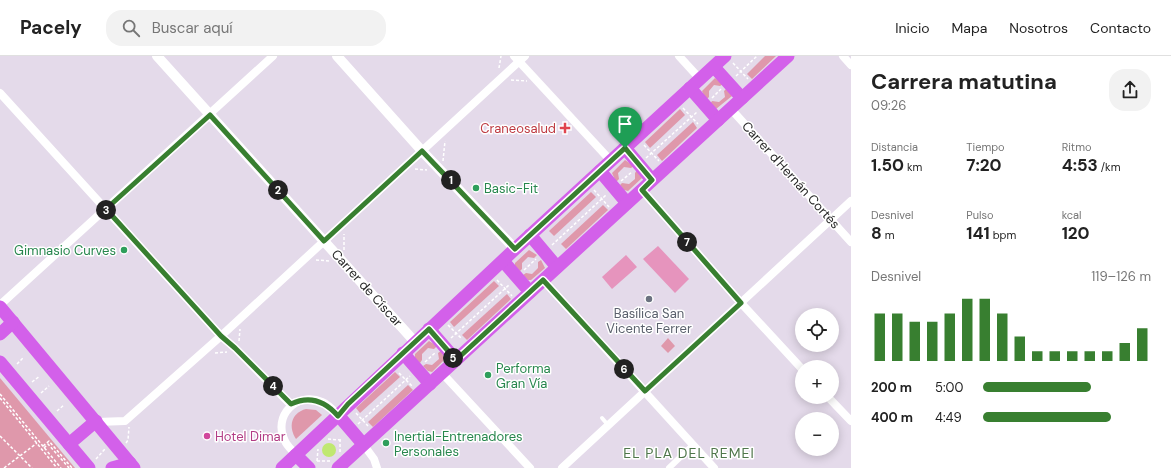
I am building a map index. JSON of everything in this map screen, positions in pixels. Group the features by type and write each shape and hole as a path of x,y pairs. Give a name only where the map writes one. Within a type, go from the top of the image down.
{"main road":[{"path":"337,463 363,444 430,384 788,56"},
{"path":"282,468 338,416 348,404 695,83 714,67 729,59"},
{"path":"714,67 742,98"},
{"path":"695,83 718,120"},
{"path":"625,148 652,180"},
{"path":"600,171 627,203"},
{"path":"530,235 557,268"},
{"path":"503,261 530,292"},
{"path":"0,306 132,466"},
{"path":"0,334 13,322"},
{"path":"429,329 456,360"},
{"path":"403,353 430,384"},
{"path":"0,362 70,444 93,465"},
{"path":"338,416 363,444"},
{"path":"70,444 96,422"},
{"path":"296,455 313,464"},
{"path":"112,468 132,466"}],"street":[{"name":"Carrer de Císcar","path":"158,56 415,342"},
{"path":"0,306 273,56"},
{"path":"337,56 422,151 515,249"},
{"path":"679,56 695,83"},
{"path":"843,56 851,65"},
{"path":"96,422 125,421 221,336 422,151 519,58 611,161"},
{"path":"0,93 221,336 291,404"},
{"name":"Carrer d'Hernán Cortés","path":"730,109 851,242"},
{"path":"642,190 741,303 795,361"},
{"path":"562,468 851,202"},
{"path":"543,280 714,468"},
{"path":"442,373 530,468"},
{"path":"296,455 284,440 281,426 284,414 291,404 306,399 315,400 327,405 338,416"},
{"path":"835,404 851,421"},
{"path":"363,444 374,459 377,468"},
{"path":"669,468 693,445"}],"lane":[{"path":"602,418 608,425"}],"path":[{"path":"499,69 501,56"},
{"path":"734,77 757,56"},
{"path":"729,59 750,80"},
{"path":"509,80 531,81"},
{"path":"708,102 725,86"},
{"path":"683,107 699,126"},
{"path":"645,159 697,111"},
{"path":"410,168 435,170 444,159 445,137"},
{"path":"643,144 660,162"},
{"path":"618,184 636,168"},
{"path":"593,190 610,208"},
{"path":"549,248 608,193"},
{"path":"312,260 336,262 344,253 345,229"},
{"path":"521,273 539,257"},
{"path":"496,279 513,298"},
{"path":"450,339 510,283"},
{"path":"448,324 465,342"},
{"path":"215,353 229,352 235,348 239,343 240,328"},
{"path":"422,365 440,349"},
{"path":"17,364 24,357"},
{"path":"397,370 414,389"},
{"path":"357,425 411,375"},
{"path":"32,382 40,376"},
{"path":"41,392 49,386"},
{"path":"0,394 38,442"},
{"path":"0,398 61,468"},
{"path":"57,411 64,405"},
{"path":"353,410 371,429"},
{"path":"123,445 128,440 129,425"},
{"path":"0,436 32,468"},
{"path":"325,439 341,439 340,454"},
{"path":"43,447 49,441 72,468"},
{"path":"4,468 38,442"},
{"path":"43,447 48,444 69,468"},
{"path":"318,446 313,464 332,461 337,463"},
{"path":"43,447 58,468"},
{"path":"93,465 96,458 106,449"}],"shaded area":[{"path":"765,56 776,56 752,79 747,74"},
{"path":"715,78 723,84 720,86 714,85 709,91 709,97 706,100 702,91"},
{"path":"727,88 732,96 716,109 710,104 712,101 719,102 725,97 724,91"},
{"path":"680,109 685,115 650,148 645,142"},
{"path":"693,122 697,128 662,161 657,155"},
{"path":"625,160 634,166 631,168 624,167 618,173 619,179 616,182 612,173"},
{"path":"637,170 642,178 628,191 624,190 620,185 622,183 629,184 635,179 635,173"},
{"path":"591,192 596,197 554,236 549,231"},
{"path":"603,205 608,210 566,249 561,244"},
{"path":"658,246 689,279 675,293 643,259"},
{"path":"529,250 537,255 534,258 528,257 522,263 522,269 520,271 515,266 515,263"},
{"path":"626,255 637,267 612,289 602,277"},
{"path":"541,260 545,268 531,280 528,280 523,275 526,273 532,274 538,268 538,262"},
{"path":"494,281 499,286 454,327 450,322"},
{"path":"507,294 511,299 467,340 462,335"},
{"path":"668,338 675,346 668,353 661,346"},
{"path":"429,341 437,346 434,349 428,348 422,354 422,360 420,363 415,358 415,354"},
{"path":"441,351 445,359 432,372 428,371 423,366 426,364 432,365 439,359 438,353"},
{"path":"395,372 400,377 360,413 356,408"},
{"path":"0,378 75,468 0,468"},
{"path":"408,385 413,390 373,427 368,422"},
{"path":"306,409 316,410 322,415 296,439 292,430 292,421 297,414"},
{"path":"326,443 332,443 336,447 336,453 332,457 326,457 322,453 322,447"}],"place":[{"name":"Craneosalud","path":"565,128"},
{"name":"Basic-Fit","path":"476,188"},
{"name":"Gimnasio Curves","path":"124,250"},
{"name":"Basílica San Vicente Ferrer","path":"649,299"},
{"name":"Performa Gran Vía","path":"488,375"},
{"name":"Hotel Dimar","path":"207,436"},
{"name":"Inertial-Entrenadores Personales","path":"386,443"}],"district":[{"name":"EL PLA DEL REMEI","path":"689,453"}],"route":[{"path":"210,115 324,241 422,151 515,249 625,148 652,180 642,190 741,303 645,391 543,280 456,360 429,329 348,404 338,416 327,405 315,400 306,399 291,404 221,336 106,209 210,115"}]}
